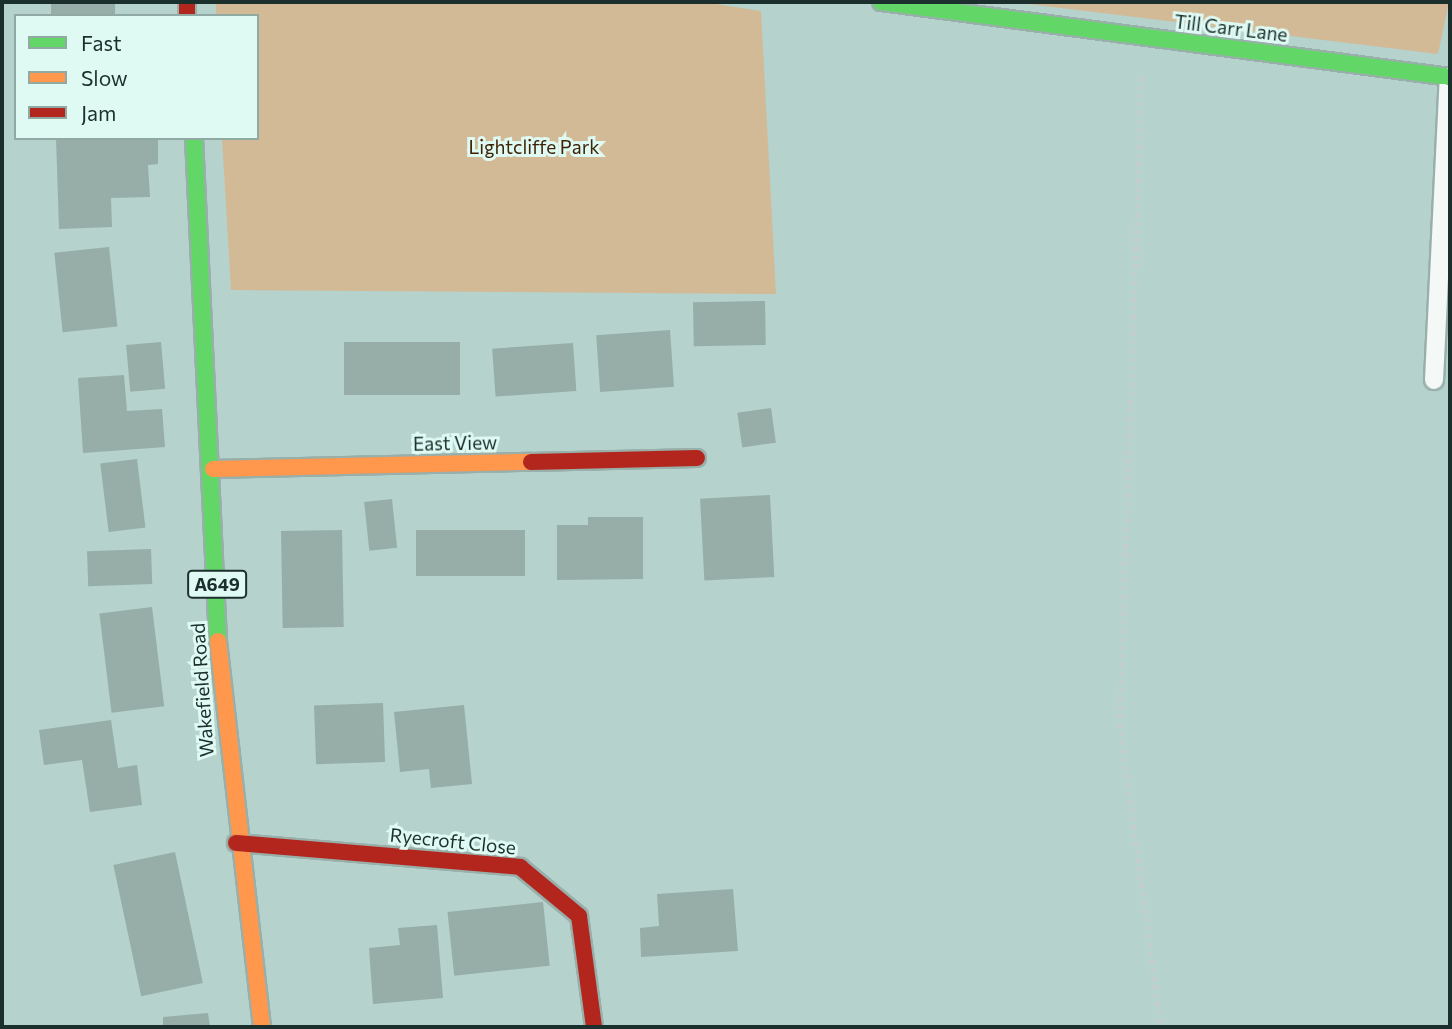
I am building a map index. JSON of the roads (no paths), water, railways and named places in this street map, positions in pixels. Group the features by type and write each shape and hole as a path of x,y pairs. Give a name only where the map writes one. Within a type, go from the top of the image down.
{"street":[{"name":"Till Carr Lane","path":"881,2 1450,77"},
{"name":"Wakefield Road","path":"194,140 214,469 220,677 236,843 262,1027"},
{"name":"East View","path":"214,469 697,458"},
{"name":"Ryecroft Close","path":"236,843 520,867 579,916 594,1027"}],"lane":[{"path":"1434,380 1450,77"}],"park label":[{"name":"Lightcliffe Park","path":"534,147"}]}
